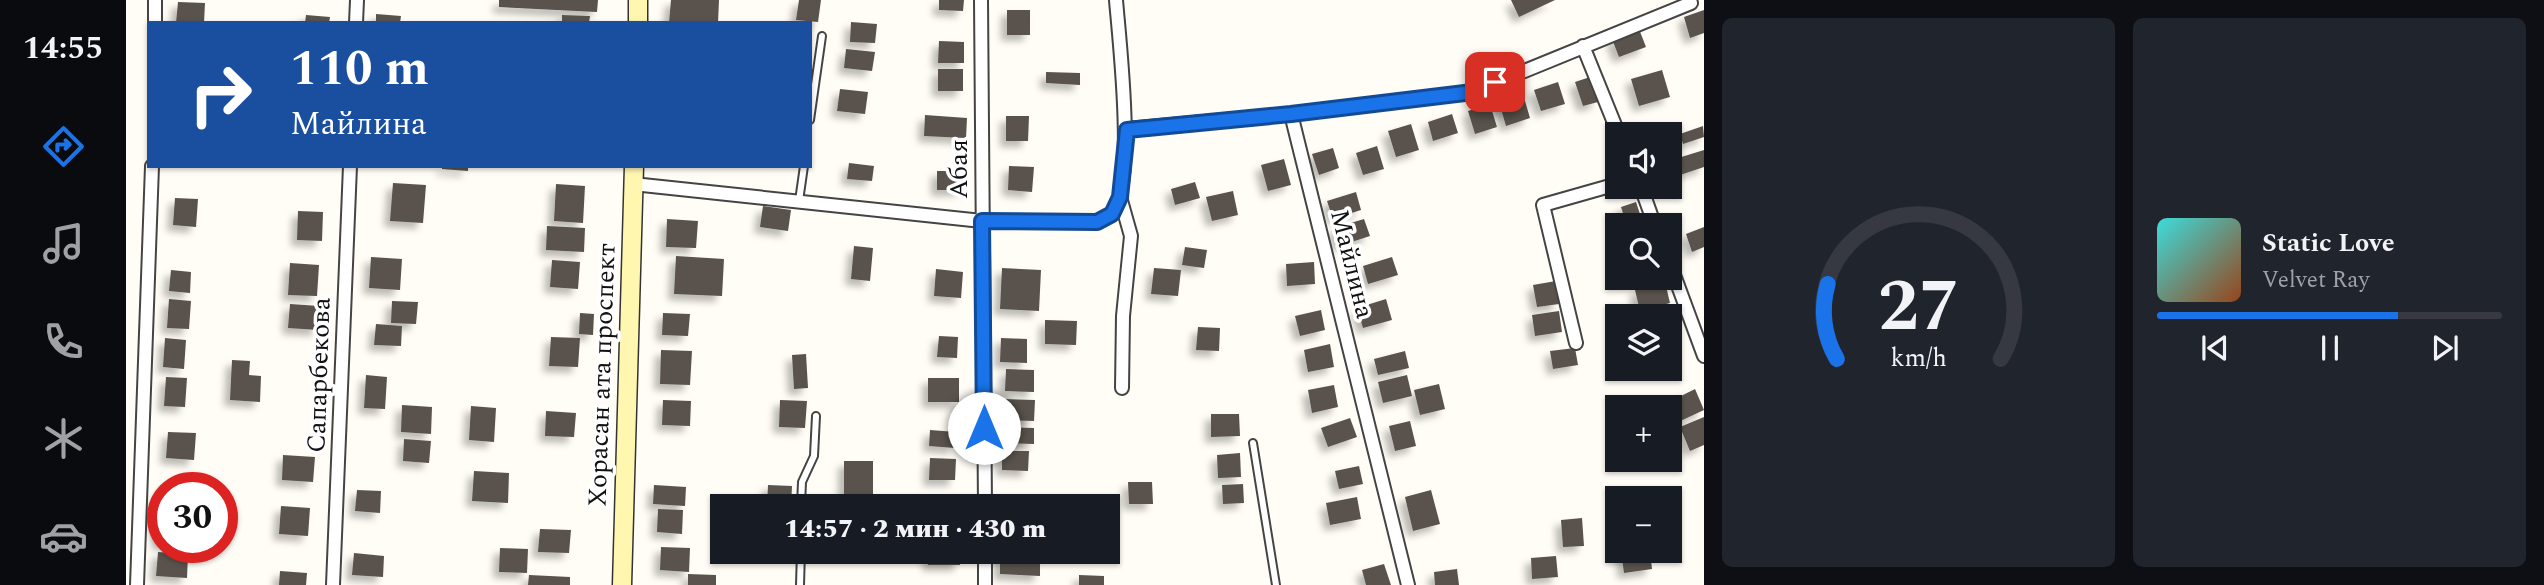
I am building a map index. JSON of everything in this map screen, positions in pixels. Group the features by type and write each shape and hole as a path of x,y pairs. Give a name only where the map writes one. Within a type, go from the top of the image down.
{"main road":[{"path":"638,0 638,21"},
{"name":"Хорасан ата проспект","path":"622,585 634,175"}],"street":[{"path":"155,0 155,21"},
{"path":"356,21 357,0"},
{"name":"Абая","path":"981,0 985,494"},
{"path":"634,175 799,201 982,221 1097,222 1112,214 1120,197 1127,130 1116,0"},
{"path":"1127,130 1473,92 1691,3"},
{"path":"1583,46 1614,122"},
{"name":"Майлина","path":"1291,114 1408,585"},
{"path":"137,585 152,168"},
{"name":"Сапарбекова","path":"333,585 350,168"},
{"path":"1576,343 1543,205 1605,187"},
{"path":"1120,197 1131,236 1123,316 1122,388"},
{"path":"1680,290 1704,356"},
{"path":"985,564 985,585"}],"lane":[{"path":"812,106 822,36"},
{"path":"799,201 804,168"},
{"path":"802,494 802,482 814,456 816,416"},
{"path":"1253,443 1276,585"},
{"path":"800,585 801,564"}],"building":[{"path":"499,0 598,0 597,12 499,7"},
{"path":"671,0 719,0 718,21 669,21"},
{"path":"799,0 821,0 818,22 796,20"},
{"path":"939,0 964,0 963,11 939,10"},
{"path":"1511,0 1555,0 1519,17"},
{"path":"178,2 205,3 204,21 176,21"},
{"path":"1007,10 1030,10 1030,35 1007,35"},
{"path":"1704,10 1704,33 1690,38 1684,17"},
{"path":"376,14 401,16 400,21 376,21"},
{"path":"306,15 330,17 329,21 305,21"},
{"path":"562,15 590,16 589,21 562,21"},
{"path":"851,22 877,24 875,43 850,42"},
{"path":"1639,29 1646,47 1619,57 1612,39"},
{"path":"939,41 964,42 964,63 938,63"},
{"path":"846,49 875,52 872,71 844,68"},
{"path":"938,69 963,69 963,91 938,91"},
{"path":"1662,70 1670,97 1639,106 1631,79"},
{"path":"1046,72 1080,73 1080,85 1046,83"},
{"path":"1590,77 1598,102 1583,106 1575,82"},
{"path":"1558,82 1565,104 1541,111 1534,90"},
{"path":"840,89 868,92 865,114 837,111"},
{"path":"1523,94 1530,118 1506,126 1499,102"},
{"path":"1490,104 1497,127 1475,134 1468,111"},
{"path":"1452,114 1458,133 1433,141 1428,122"},
{"path":"925,115 967,118 966,138 924,136"},
{"path":"1006,116 1029,116 1028,141 1006,141"},
{"path":"1411,124 1419,150 1396,157 1388,131"},
{"path":"1703,126 1704,137 1683,144 1682,133"},
{"path":"1377,146 1384,169 1363,175 1356,153"},
{"path":"1333,148 1339,168 1319,175 1312,154"},
{"path":"1704,150 1704,167 1682,174 1682,157"},
{"path":"1284,159 1291,185 1268,191 1261,165"},
{"path":"849,163 874,166 872,181 847,179"},
{"path":"1009,166 1034,167 1032,192 1008,190"},
{"path":"468,168 468,171 442,169"},
{"path":"937,171 962,171 962,190 937,190"},
{"path":"1195,182 1200,198 1175,205 1171,189"},
{"path":"393,183 426,185 423,223 390,221"},
{"path":"556,184 585,186 583,223 554,221"},
{"path":"1233,191 1238,215 1212,221 1206,197"},
{"path":"1356,192 1361,210 1333,219 1327,201"},
{"path":"175,198 198,199 196,227 173,225"},
{"path":"1636,202 1640,213 1623,213 1621,207"},
{"path":"763,206 791,210 788,231 760,227"},
{"path":"298,211 323,212 322,241 297,240"},
{"path":"667,219 698,221 696,248 666,247"},
{"path":"1364,219 1370,236 1339,246 1334,228"},
{"path":"547,226 585,228 584,252 546,250"},
{"path":"1704,227 1704,247 1692,252 1686,234"},
{"path":"854,246 873,248 870,281 851,279"},
{"path":"1185,247 1207,250 1204,268 1182,265"},
{"path":"676,256 724,259 722,296 674,294"},
{"path":"371,257 402,259 400,290 369,288"},
{"path":"1392,257 1398,275 1368,284 1363,266"},
{"path":"552,260 580,262 578,289 550,287"},
{"path":"1314,262 1315,284 1287,286 1286,264"},
{"path":"290,263 319,265 317,296 288,295"},
{"path":"1002,268 1041,270 1039,311 1000,309"},
{"path":"1154,268 1181,270 1178,296 1151,294"},
{"path":"936,269 963,272 961,298 934,296"},
{"path":"171,270 191,272 190,293 169,291"},
{"path":"1556,281 1559,304 1537,307 1533,285"},
{"path":"1635,290 1667,290 1670,303 1638,304"},
{"path":"169,299 191,301 189,329 167,328"},
{"path":"1386,299 1392,320 1363,328 1357,308"},
{"path":"392,301 418,302 416,324 391,323"},
{"path":"290,304 319,306 318,330 288,328"},
{"path":"1321,310 1325,330 1300,336 1295,316"},
{"path":"1559,311 1562,332 1535,336 1532,315"},
{"path":"580,313 594,314 593,335 579,334"},
{"path":"663,313 690,314 688,336 662,335"},
{"path":"1045,320 1077,321 1076,345 1045,344"},
{"path":"376,324 402,326 401,346 374,345"},
{"path":"1198,327 1220,328 1219,351 1196,350"},
{"path":"939,336 958,337 957,358 937,357"},
{"path":"551,337 580,338 578,367 549,366"},
{"path":"165,338 186,340 184,369 163,367"},
{"path":"1001,338 1027,339 1027,363 1000,362"},
{"path":"1330,344 1334,367 1308,372 1304,350"},
{"path":"1575,348 1578,365 1553,369 1550,351"},
{"path":"661,350 692,351 690,385 660,384"},
{"path":"1405,351 1409,368 1378,375 1374,359"},
{"path":"806,354 808,388 794,389 792,355"},
{"path":"232,360 250,361 249,375 261,376 260,402 230,400"},
{"path":"1006,369 1034,370 1034,392 1005,391"},
{"path":"366,375 387,377 385,409 364,408"},
{"path":"1407,375 1412,396 1383,403 1378,382"},
{"path":"166,377 187,378 185,407 164,406"},
{"path":"928,378 959,378 959,402 928,402"},
{"path":"1439,384 1445,409 1420,415 1414,390"},
{"path":"1334,385 1338,407 1312,413 1308,390"},
{"path":"1695,389 1704,410 1682,420 1682,396"},
{"path":"1003,399 1035,400 1034,421 1003,420"},
{"path":"663,400 691,401 690,426 662,425"},
{"path":"780,400 807,401 805,428 779,427"},
{"path":"402,405 432,407 431,434 401,432"},
{"path":"471,406 496,408 494,442 469,440"},
{"path":"546,411 576,413 574,437 545,436"},
{"path":"1211,414 1239,414 1240,436 1211,437"},
{"path":"1704,417 1704,445 1690,451 1682,426"},
{"path":"1350,418 1357,437 1328,447 1321,428"},
{"path":"1410,421 1416,446 1395,451 1389,426"},
{"path":"998,427 1034,428 1034,444 997,443"},
{"path":"930,430 956,432 955,448 929,446"},
{"path":"168,432 196,433 194,460 166,458"},
{"path":"404,439 431,441 429,463 403,461"},
{"path":"1002,451 1029,451 1028,471 1002,470"},
{"path":"1240,453 1241,477 1218,478 1217,455"},
{"path":"283,455 315,457 313,482 282,480"},
{"path":"930,458 956,459 955,480 929,480"},
{"path":"844,461 873,461 873,494 844,494"},
{"path":"1359,466 1363,484 1339,489 1335,471"},
{"path":"474,471 509,473 508,503 472,501"},
{"path":"1128,482 1152,482 1153,504 1129,504"},
{"path":"1243,484 1244,503 1223,504 1222,485"},
{"path":"654,485 686,487 685,506 653,504"},
{"path":"768,485 792,486 792,494 768,494"},
{"path":"357,490 381,491 380,513 355,511"},
{"path":"1431,490 1440,524 1413,531 1405,497"},
{"path":"1357,497 1361,519 1330,525 1326,503"},
{"path":"281,506 310,508 308,536 279,534"},
{"path":"658,509 683,510 682,534 657,532"},
{"path":"1582,518 1584,546 1563,547 1561,520"},
{"path":"540,529 571,530 569,553 538,552"},
{"path":"661,547 690,548 689,572 660,570"},
{"path":"500,548 528,549 527,573 499,572"},
{"path":"354,553 384,556 383,577 352,575"},
{"path":"1556,556 1558,577 1532,579 1531,558"},
{"path":"157,563 188,563 187,578 156,576"},
{"path":"1623,563 1651,563 1652,569 1624,573"},
{"path":"928,564 960,564 960,565"},
{"path":"1000,564 1040,564 1040,576 1000,574"},
{"path":"1384,564 1391,585 1366,585 1362,570"},
{"path":"1457,569 1459,585 1435,585 1434,572"},
{"path":"280,571 307,573 306,585 279,585"},
{"path":"688,574 716,575 716,585 688,585"},
{"path":"529,575 570,577 570,585 528,585"},
{"path":"1079,575 1104,576 1104,585 1079,585"}],"route":[{"path":"984,428 982,221 1097,222 1112,214 1120,197 1127,130 1473,92 1495,82"}]}
